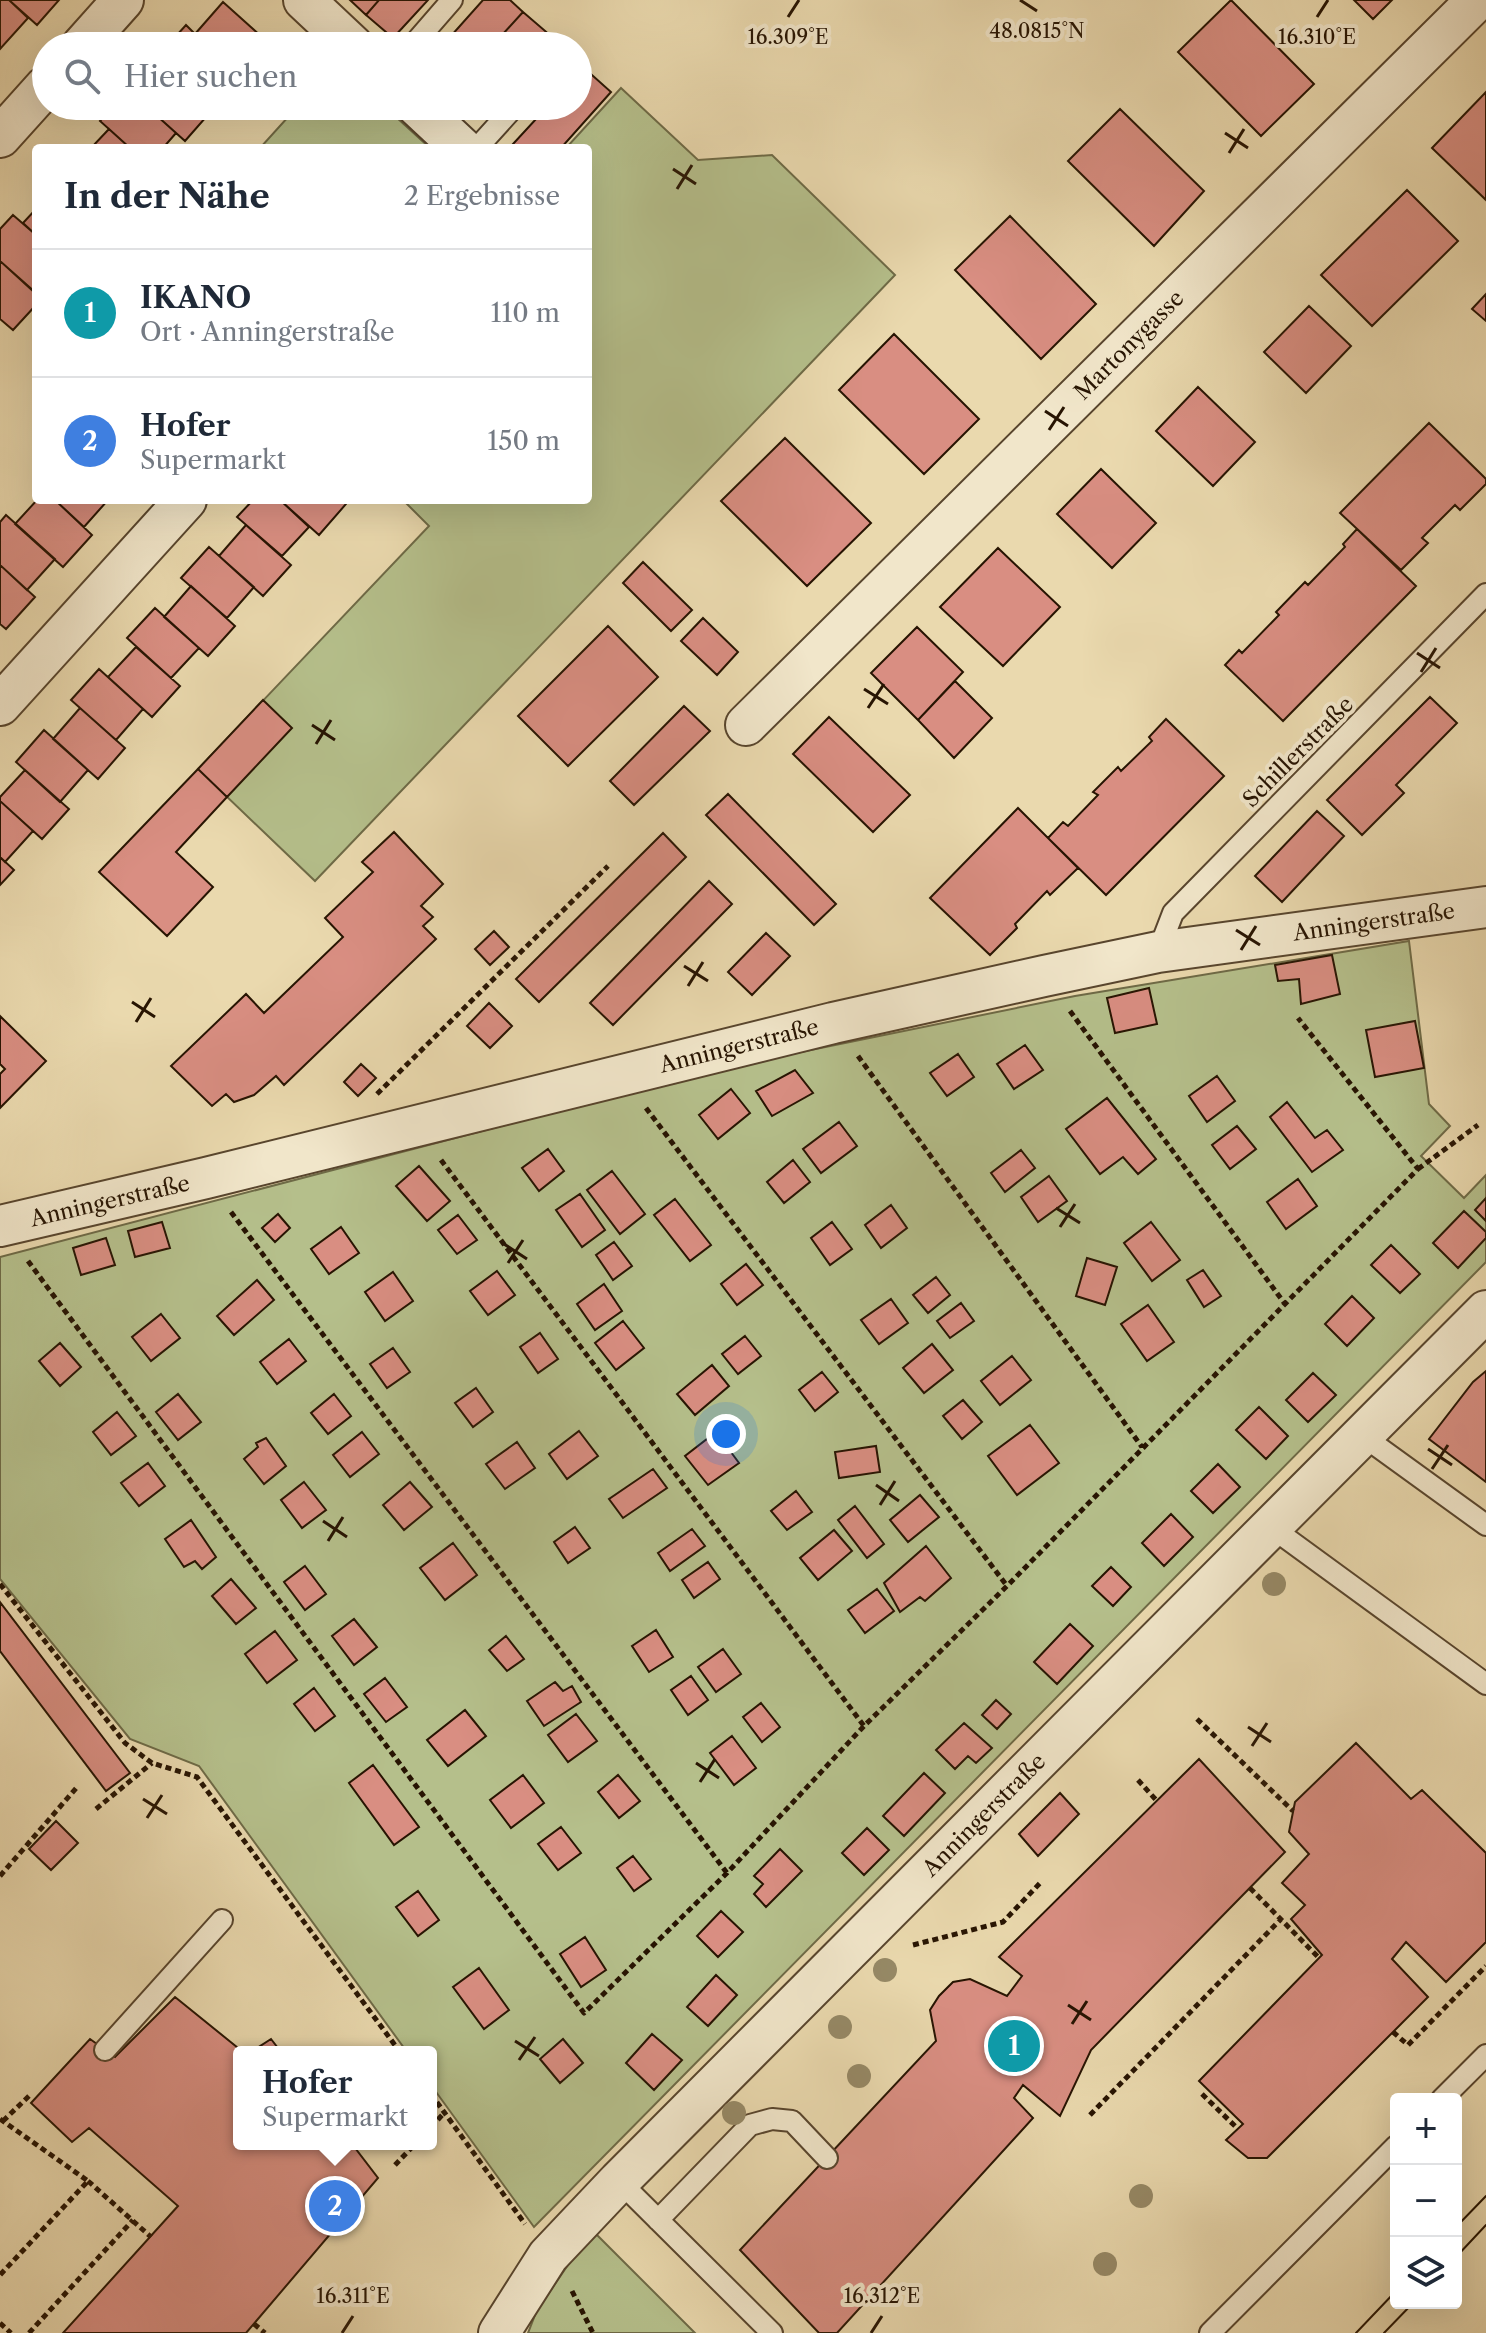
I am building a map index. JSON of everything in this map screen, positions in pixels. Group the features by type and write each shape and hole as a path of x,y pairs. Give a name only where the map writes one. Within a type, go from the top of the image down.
{"street":[{"path":"94,32 123,0"},
{"path":"304,0 338,32"},
{"name":"Martonygasse","path":"746,725 1477,0"},
{"path":"0,137 32,102"},
{"path":"432,120 458,144"},
{"path":"0,705 182,504"},
{"name":"Anningerstraße","path":"1,1226 833,1023 1044,976 1158,952 1486,907"},
{"name":"Anningerstraße","path":"499,2333 548,2256 619,2181 1486,1311"}],"lane":[{"path":"424,32 452,0"},
{"path":"481,144 502,120"},
{"name":"Schillerstraße","path":"1158,952 1173,913 1486,594"},
{"path":"1363,1436 1486,1525"},
{"path":"1271,1527 1486,1684"},
{"path":"105,2050 222,1920"},
{"path":"1448,2093 1486,2055"},
{"path":"658,2220 750,2125 772,2119 792,2121 827,2158"},
{"path":"1210,2333 1390,2152"},
{"path":"619,2181 772,2333"}],"path":[{"path":"376,1094 608,866"},
{"path":"1044,976 1285,1304"},
{"path":"1298,1018 1418,1169"},
{"path":"833,1023 1142,1447"},
{"path":"621,1075 1007,1586"},
{"path":"1,1226 584,2013 727,1873 864,1726 1007,1586 1418,1169 1478,1125"},
{"path":"415,1126 864,1726"},
{"path":"206,1178 727,1873"},
{"path":"0,1584 125,1743 152,1763 197,1777 396,2046"},
{"path":"1197,1719 1293,1811"},
{"path":"96,1809 152,1763"},
{"path":"1138,1780 1157,1801"},
{"path":"0,1876 78,1786"},
{"path":"875,1923 909,1946 1003,1922 1042,1881"},
{"path":"1250,1888 1319,1958"},
{"path":"1090,2115 1281,1919"},
{"path":"1393,2032 1408,2045 1486,1966"},
{"path":"1202,2094 1238,2129"},
{"path":"29,2096 2,2120 88,2181 151,2237"},
{"path":"437,2102 569,2284 593,2333"},
{"path":"437,2121 445,2112"},
{"path":"395,2165 409,2150"},
{"path":"0,2275 88,2181"},
{"path":"29,2333 133,2220"},
{"path":"0,2323 11,2333"},
{"path":"254,2324 265,2333"}],"green space":[{"path":"621,88 698,160 772,155 895,275 315,881 198,769 429,526 407,504 592,504 592,144 570,144"},
{"path":"285,120 399,120 426,144 264,144"},
{"path":"1409,941 1429,1104 1450,1126 1421,1156 1464,1198 1486,1175 1486,1262 534,2227 437,2093 437,2046 403,2046 199,1766 130,1739 0,1579 0,1257 723,1068 1075,996"},
{"path":"592,2230 695,2333 528,2333 537,2310"}],"building":[{"path":"0,0 9,0 28,18 0,49"},
{"path":"9,0 59,0 37,25"},
{"path":"350,0 379,0 366,15"},
{"path":"379,0 428,0 399,32 386,32 366,15"},
{"path":"483,0 510,0 523,12 505,32 454,32"},
{"path":"1231,0 1314,84 1261,136 1178,52"},
{"path":"1354,0 1392,0 1373,19"},
{"path":"223,2 256,32 197,32"},
{"path":"523,12 546,32 505,32"},
{"path":"186,25 193,32 180,32"},
{"path":"592,75 611,92 592,113"},
{"path":"1486,92 1486,200 1432,148"},
{"path":"1120,109 1204,191 1154,246 1068,161"},
{"path":"162,120 176,133 166,144 126,144 100,121"},
{"path":"162,120 203,120 185,141"},
{"path":"535,120 586,120 565,144 513,144"},
{"path":"109,129 126,144 95,144"},
{"path":"1407,190 1458,241 1372,326 1321,275"},
{"path":"32,213 32,231 23,223"},
{"path":"13,215 32,232 32,290 0,261 0,229"},
{"path":"1010,216 1096,304 1041,359 955,270"},
{"path":"0,261 32,289 32,309 13,330 0,319"},
{"path":"1486,294 1486,321 1472,309"},
{"path":"1309,306 1351,346 1306,393 1264,352"},
{"path":"894,334 979,419 924,474 839,390"},
{"path":"1198,387 1255,442 1213,486 1156,431"},
{"path":"1429,423 1486,479 1486,484 1460,510 1455,505 1422,538 1428,543 1401,570 1340,513"},
{"path":"785,438 871,523 807,586 721,501"},
{"path":"1101,469 1156,523 1112,568 1057,514"},
{"path":"33,504 59,504 92,535 63,567 15,524"},
{"path":"59,504 104,504 84,527"},
{"path":"249,504 284,504 309,527 282,556 237,517"},
{"path":"284,504 346,504 319,535"},
{"path":"6,515 55,559 27,590 0,565 0,522"},
{"path":"246,525 291,565 263,596 219,556"},
{"path":"1357,529 1416,586 1283,721 1225,665 1239,650 1242,653 1279,615 1276,612 1305,582 1308,585 1345,547 1343,544"},
{"path":"209,547 254,587 227,618 181,578"},
{"path":"998,548 1060,607 1003,666 940,607"},
{"path":"643,562 692,610 671,631 623,583"},
{"path":"0,565 35,597 6,629 0,624"},
{"path":"191,586 235,626 208,656 164,617"},
{"path":"155,608 199,648 171,678 127,638"},
{"path":"703,618 738,652 717,675 681,641"},
{"path":"608,626 658,677 568,766 518,716"},
{"path":"917,627 963,672 918,720 871,673"},
{"path":"136,647 180,686 152,717 108,677"},
{"path":"99,669 143,709 116,740 71,700"},
{"path":"955,681 992,718 954,758 918,720"},
{"path":"1430,697 1457,723 1396,785 1404,793 1362,835 1327,800"},
{"path":"263,700 292,728 227,797 198,769"},
{"path":"684,706 710,731 634,805 610,781"},
{"path":"80,708 125,748 98,779 53,739"},
{"path":"829,717 910,795 873,832 793,754"},
{"path":"1166,719 1224,776 1106,895 1048,838 1063,822 1068,826 1098,795 1093,792 1118,767 1121,771 1152,741 1149,737"},
{"path":"44,730 88,770 60,802 16,762"},
{"path":"198,769 227,797 176,852 213,887 167,936 99,872"},
{"path":"25,770 69,809 42,839 0,801 0,797"},
{"path":"728,794 836,904 814,925 706,815"},
{"path":"0,801 33,831 5,862 0,857"},
{"path":"1018,808 1078,868 1050,895 1047,891 990,955 930,898"},
{"path":"1317,811 1344,836 1282,902 1255,876"},
{"path":"394,832 443,884 421,906 433,917 423,926 436,939 284,1085 276,1076 254,1095 234,1102 226,1094 212,1106 171,1066 246,994 264,1013 343,937 325,918 373,872 362,862"},
{"path":"663,833 686,857 539,1002 516,979"},
{"path":"0,857 14,870 0,885"},
{"path":"709,881 732,904 613,1025 590,1003"},
{"path":"494,931 509,947 490,965 475,949"},
{"path":"766,933 790,956 752,995 728,972"},
{"path":"1332,955 1340,994 1301,1004 1299,979 1278,981 1275,965"},
{"path":"1149,988 1157,1024 1115,1033 1107,998"},
{"path":"489,1003 512,1026 490,1048 467,1026"},
{"path":"0,1016 46,1061 0,1108 0,1074 5,1069 0,1064"},
{"path":"1415,1021 1424,1068 1375,1077 1366,1030"},
{"path":"1025,1045 1043,1070 1014,1089 997,1064"},
{"path":"958,1054 974,1077 947,1096 930,1073"},
{"path":"361,1064 376,1078 358,1096 344,1082"},
{"path":"795,1070 813,1093 772,1116 756,1091"},
{"path":"1217,1076 1235,1101 1207,1122 1189,1096"},
{"path":"731,1089 750,1113 718,1139 699,1115"},
{"path":"1107,1098 1156,1159 1138,1174 1123,1157 1100,1174 1066,1129"},
{"path":"1287,1102 1315,1138 1327,1130 1343,1150 1312,1172 1270,1117"},
{"path":"839,1122 857,1146 821,1173 803,1149"},
{"path":"1237,1126 1256,1149 1230,1169 1212,1145"},
{"path":"548,1149 564,1171 539,1191 522,1168"},
{"path":"1021,1150 1035,1168 1005,1192 991,1173"},
{"path":"793,1160 810,1182 784,1203 767,1182"},
{"path":"419,1166 450,1201 427,1221 396,1186"},
{"path":"612,1171 645,1214 620,1234 587,1190"},
{"path":"1049,1176 1067,1201 1038,1222 1021,1197"},
{"path":"1298,1179 1317,1206 1286,1229 1267,1202"},
{"path":"580,1194 605,1230 582,1247 556,1210"},
{"path":"1486,1198 1486,1221 1475,1210"},
{"path":"675,1199 711,1245 690,1261 654,1215"},
{"path":"891,1205 907,1228 881,1248 865,1225"},
{"path":"1464,1211 1486,1232 1486,1238 1458,1268 1433,1243"},
{"path":"278,1214 290,1228 275,1242 262,1228"},
{"path":"458,1215 477,1240 457,1254 438,1230"},
{"path":"162,1222 170,1248 135,1257 128,1231"},
{"path":"832,1222 852,1249 830,1265 811,1238"},
{"path":"1151,1222 1180,1260 1152,1281 1124,1243"},
{"path":"341,1227 359,1253 329,1274 311,1249"},
{"path":"106,1238 115,1265 81,1275 73,1248"},
{"path":"614,1242 632,1266 613,1280 596,1255"},
{"path":"1391,1245 1420,1274 1400,1293 1371,1265"},
{"path":"1087,1258 1117,1267 1105,1305 1076,1296"},
{"path":"746,1264 763,1285 737,1305 721,1284"},
{"path":"1203,1270 1221,1296 1204,1307 1187,1280"},
{"path":"497,1271 515,1295 488,1315 470,1291"},
{"path":"393,1272 413,1301 385,1321 365,1292"},
{"path":"936,1277 950,1295 928,1313 913,1295"},
{"path":"257,1280 274,1300 234,1335 217,1316"},
{"path":"604,1284 622,1311 595,1330 577,1304"},
{"path":"1352,1296 1374,1318 1347,1346 1325,1324"},
{"path":"891,1299 908,1323 879,1344 861,1320"},
{"path":"961,1303 974,1321 950,1338 937,1321"},
{"path":"1148,1305 1174,1342 1147,1361 1121,1324"},
{"path":"161,1314 180,1338 151,1361 132,1337"},
{"path":"623,1321 644,1348 616,1370 595,1343"},
{"path":"540,1333 558,1359 538,1373 520,1347"},
{"path":"745,1336 761,1356 738,1374 722,1354"},
{"path":"289,1339 306,1361 277,1384 260,1362"},
{"path":"60,1343 81,1367 60,1386 39,1361"},
{"path":"932,1344 953,1370 924,1393 903,1368"},
{"path":"393,1348 410,1372 387,1388 370,1364"},
{"path":"1012,1356 1031,1380 1000,1405 981,1381"},
{"path":"712,1365 729,1386 695,1415 677,1394"},
{"path":"1486,1371 1486,1482 1429,1439 1473,1382"},
{"path":"822,1372 838,1392 815,1411 799,1390"},
{"path":"1313,1373 1336,1395 1308,1422 1286,1400"},
{"path":"476,1388 493,1412 473,1427 455,1403"},
{"path":"178,1394 201,1422 178,1440 156,1412"},
{"path":"334,1394 351,1416 328,1434 311,1413"},
{"path":"963,1400 982,1422 962,1439 943,1416"},
{"path":"1259,1407 1288,1436 1266,1459 1236,1430"},
{"path":"117,1412 136,1436 111,1455 93,1432"},
{"path":"1030,1425 1059,1463 1017,1495 988,1456"},
{"path":"579,1431 598,1456 567,1479 549,1454"},
{"path":"362,1432 379,1454 350,1477 333,1455"},
{"path":"716,1432 739,1463 708,1485 685,1456"},
{"path":"266,1438 286,1466 264,1484 244,1459 258,1447 256,1443"},
{"path":"517,1442 535,1468 505,1489 486,1464"},
{"path":"876,1446 880,1472 839,1478 835,1452"},
{"path":"148,1463 165,1486 139,1506 121,1483"},
{"path":"1218,1464 1240,1487 1213,1513 1191,1491"},
{"path":"653,1469 667,1488 623,1518 609,1499"},
{"path":"304,1482 326,1510 302,1528 281,1500"},
{"path":"410,1482 432,1507 404,1530 383,1505"},
{"path":"796,1491 812,1512 787,1530 771,1511"},
{"path":"920,1495 939,1517 908,1542 890,1520"},
{"path":"855,1506 884,1544 867,1558 838,1520"},
{"path":"1171,1514 1193,1537 1164,1566 1142,1543"},
{"path":"191,1520 216,1557 202,1569 195,1561 184,1567 165,1539"},
{"path":"575,1527 590,1548 568,1563 554,1542"},
{"path":"692,1529 705,1546 670,1571 658,1553"},
{"path":"834,1530 852,1551 818,1580 800,1558"},
{"path":"453,1543 477,1575 445,1600 420,1568"},
{"path":"926,1546 951,1578 925,1601 920,1597 900,1612 884,1583"},
{"path":"708,1562 720,1579 694,1598 682,1580"},
{"path":"305,1566 326,1594 305,1610 284,1582"},
{"path":"1111,1567 1131,1587 1113,1606 1092,1586"},
{"path":"231,1579 256,1608 236,1624 212,1596"},
{"path":"877,1589 894,1611 865,1633 848,1610"},
{"path":"0,1602 130,1773 106,1791 0,1651"},
{"path":"354,1619 377,1647 354,1665 332,1636"},
{"path":"1070,1624 1093,1646 1057,1684 1034,1662"},
{"path":"656,1630 673,1657 649,1672 632,1646"},
{"path":"275,1631 297,1660 267,1683 245,1654"},
{"path":"506,1636 524,1659 507,1671 489,1650"},
{"path":"723,1649 741,1674 716,1692 698,1667"},
{"path":"691,1676 708,1700 688,1715 671,1690"},
{"path":"385,1678 407,1707 386,1722 364,1694"},
{"path":"555,1682 563,1691 572,1686 581,1702 544,1726 527,1701"},
{"path":"314,1688 335,1716 315,1731 294,1704"},
{"path":"996,1700 1011,1714 997,1729 982,1715"},
{"path":"761,1703 780,1727 762,1742 743,1717"},
{"path":"465,1710 486,1736 448,1766 427,1740"},
{"path":"576,1714 597,1741 568,1762 548,1735"},
{"path":"964,1723 992,1748 976,1763 968,1756 955,1769 936,1750"},
{"path":"732,1736 756,1768 734,1785 710,1753"},
{"path":"1356,1743 1411,1799 1422,1790 1486,1853 1486,1942 1446,1982 1406,1942 1392,1959 1428,1997 1267,2158 1248,2158 1226,2140 1243,2124 1199,2081 1322,1955 1291,1919 1305,1905 1282,1883 1309,1854 1289,1832 1295,1802"},
{"path":"1199,1759 1285,1852 1091,2050 1060,2116 1023,2085 1014,2098 1033,2118 837,2333 819,2333 740,2250 936,2041 930,2010 939,1996 953,1982 970,1979 1007,1996 1022,1976 999,1957"},
{"path":"373,1765 419,1827 394,1845 349,1783"},
{"path":"924,1773 945,1793 904,1836 883,1816"},
{"path":"523,1775 544,1803 511,1828 490,1800"},
{"path":"618,1775 640,1801 619,1818 598,1792"},
{"path":"1060,1793 1079,1814 1038,1856 1019,1834"},
{"path":"56,1821 78,1843 51,1870 29,1849"},
{"path":"561,1827 581,1853 558,1870 538,1844"},
{"path":"867,1828 889,1850 864,1875 842,1853"},
{"path":"780,1849 802,1871 766,1907 754,1894 763,1884 754,1876"},
{"path":"633,1856 651,1879 634,1891 617,1868"},
{"path":"418,1891 439,1920 418,1936 396,1907"},
{"path":"721,1911 743,1932 718,1957 697,1936"},
{"path":"585,1937 606,1970 581,1987 560,1954"},
{"path":"479,1968 509,2010 484,2029 453,1987"},
{"path":"716,1975 737,1995 708,2026 687,2007"},
{"path":"175,1997 236,2046 233,2046 233,2150 357,2150 378,2178 246,2333 63,2333 178,2206 89,2128 72,2142 31,2103 90,2039 115,2057"},
{"path":"652,2034 682,2060 654,2090 626,2063"},
{"path":"271,2039 276,2046 260,2046"},
{"path":"563,2039 583,2063 560,2083 540,2059"}],"tram line":[{"path":"1462,2221 1486,2196"},
{"path":"1462,2251 1486,2225"},
{"path":"1356,2333 1390,2297"},
{"path":"1384,2333 1407,2309"}],"place":[{"name":"IKANO","path":"1014,2046"},
{"name":"Hofer","path":"335,2206"}]}
